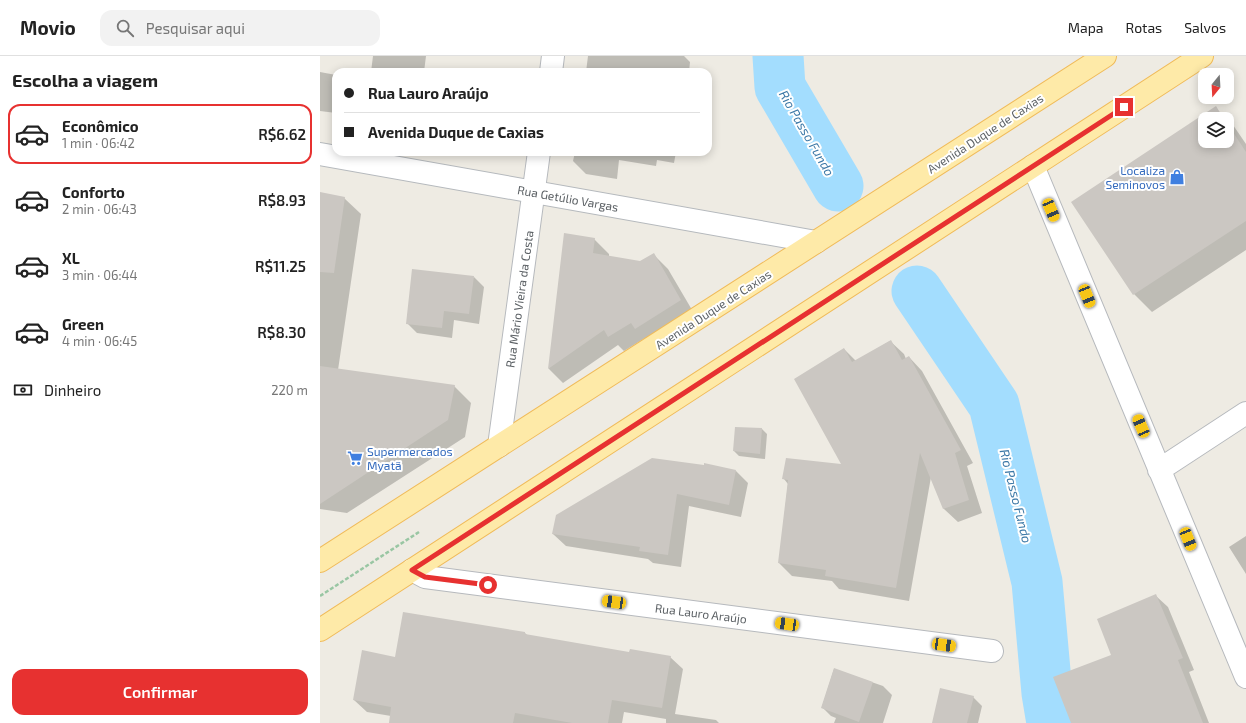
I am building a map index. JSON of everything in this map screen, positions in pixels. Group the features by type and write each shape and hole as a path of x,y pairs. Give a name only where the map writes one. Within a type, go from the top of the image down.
{"main road":[{"name":"Avenida Duque de Caxias","path":"322,558 499,446 1105,56"},
{"path":"320,630 1202,56"}],"street":[{"path":"551,68 553,56"},
{"name":"Rua Getúlio Vargas","path":"320,154 816,242"},
{"name":"Rua Mário Vieira da Costa","path":"499,446 539,156"},
{"path":"1033,166 1246,677"},
{"path":"1159,470 1246,413"},
{"name":"Rua Lauro Araújo","path":"412,570 425,577 992,651"}],"building":[{"name":"Localiza Seminovos","path":"1216,106 1220,112 1207,112"},
{"name":"Localiza Seminovos","path":"1198,118 1198,148 1234,148 1234,134 1246,152 1246,221 1133,295 1071,202"},
{"path":"320,192 345,197 334,273 320,272"},
{"path":"564,233 595,238 593,253 640,261 654,253 681,300 635,329 631,323 608,337 604,330 548,369"},
{"path":"412,269 474,276 469,314 444,311 442,328 406,324"},
{"path":"891,340 902,360 909,356 961,450 955,453 969,500 943,509 920,453 896,588 825,576 826,570 778,563 788,480 782,479 786,458 841,464 794,379 844,348 852,362"},
{"name":"Supermercados Myatã","path":"320,366 455,385 448,420 320,504"},
{"path":"735,427 762,428 760,454 733,451"},
{"path":"652,458 704,465 704,463 736,470 729,505 677,494 668,555 639,551 640,547 552,534 556,515"},
{"path":"1156,594 1183,658 1178,660 1203,723 1071,723 1053,677 1111,655 1097,619"},
{"path":"403,612 525,632 525,634 629,652 630,649 671,656 662,708 612,700 608,723 572,723 515,713 513,723 389,723 391,707 353,700 362,650 395,657"},
{"path":"834,668 873,682 859,722 821,708"},
{"path":"940,688 974,696 967,723 932,723"}],"waterway":[{"name":"Rio Passo Fundo","path":"778,56 780,87 838,186"},
{"name":"Rio Passo Fundo","path":"917,291 994,405 1037,582 1047,693 1052,723"}],"place":[{"name":"Localiza Seminovos","path":"1177,177"},
{"name":"Supermercados Myatã","path":"355,458"}],"route":[{"path":"488,585 425,577 412,570 1124,107"}]}
